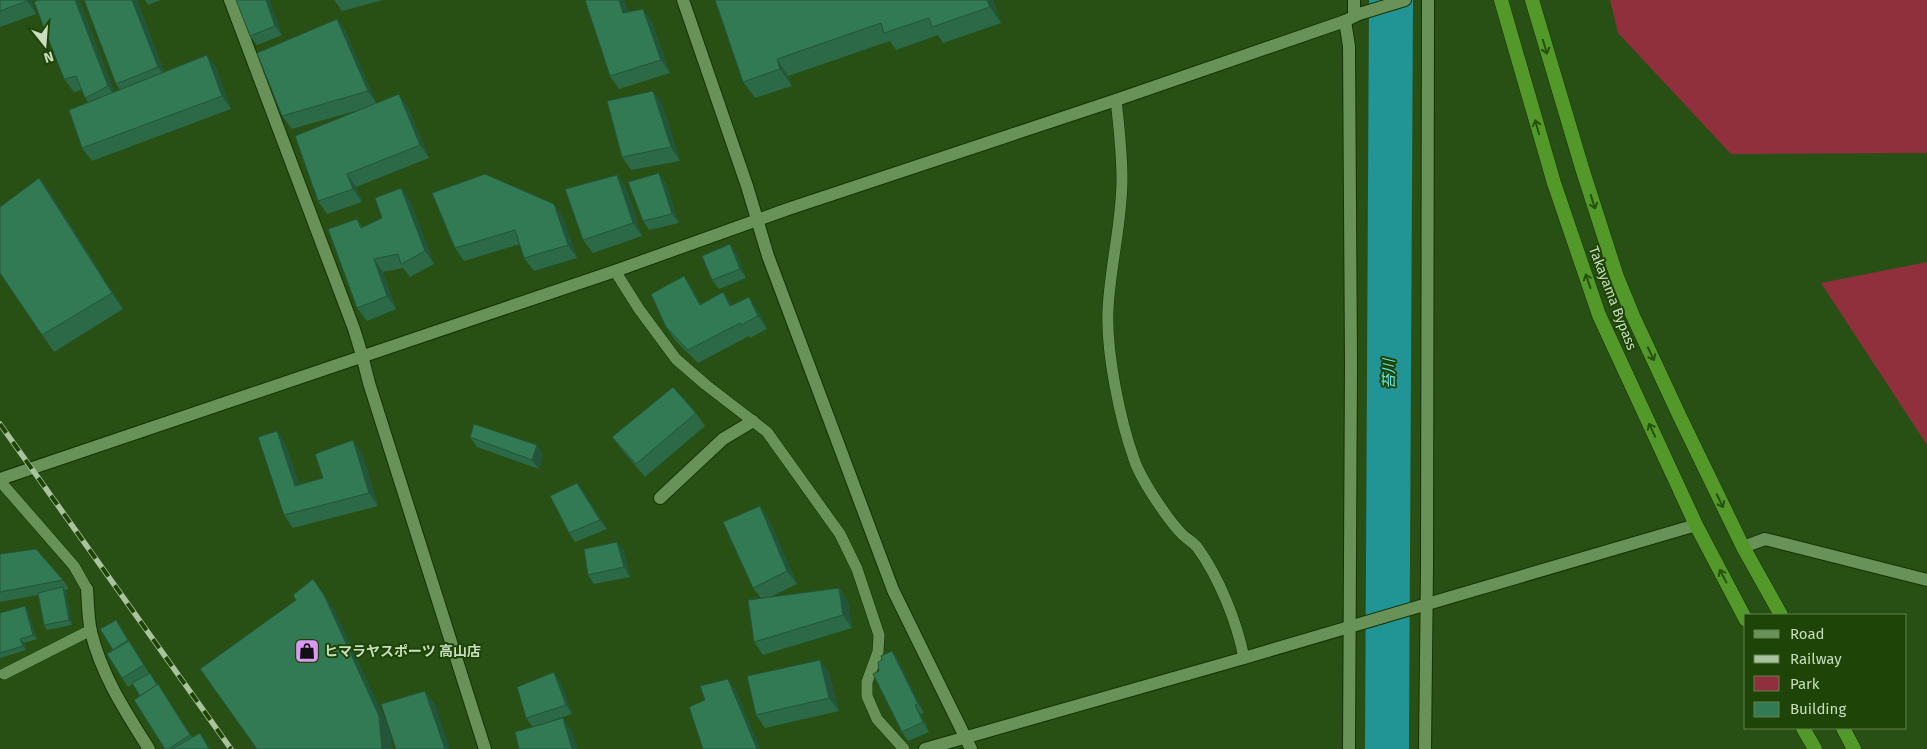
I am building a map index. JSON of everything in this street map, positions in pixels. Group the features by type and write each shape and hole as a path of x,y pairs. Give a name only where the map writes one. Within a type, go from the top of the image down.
{"highway":[{"name":"Takayama Bypass","path":"1501,0 1554,183 1599,315 1696,525 1744,616"},
{"name":"Takayama Bypass","path":"1532,0 1617,277 1680,417 1743,547 1780,614"},
{"path":"1803,729 1815,749"},
{"path":"1844,729 1854,749"}],"street":[{"path":"230,0 354,329 369,383 485,749"},
{"path":"683,0 758,220 768,256 893,590 971,749"},
{"path":"1349,749 1354,625 1349,46 1354,0"},
{"path":"0,480 1405,0"},
{"path":"1426,748 1422,605 1428,0"},
{"path":"660,498 723,439 753,421"},
{"path":"925,749 1244,658 1696,525"},
{"path":"1743,547 1764,540 1927,580"},
{"path":"87,590 91,630 102,668 113,691 149,749"}],"lane":[{"path":"1116,100 1122,180 1120,216 1113,258 1108,313 1115,383 1121,412 1134,459 1140,473 1170,519 1181,533 1196,546 1220,587 1241,642 1244,658"},
{"path":"615,271 639,309 676,359 706,385 767,432 840,534 857,569 879,635 878,652 867,682 867,696 877,719 904,749"},
{"path":"0,480 74,566 87,590"},
{"path":"4,674 91,630"}],"green space":[{"path":"1610,0 1927,0 1927,153 1731,154 1618,33"},
{"path":"1927,262 1927,445 1821,283"}],"building":[{"path":"0,0 26,0 27,1 0,11"},
{"path":"38,0 75,0 108,86 85,98 76,76 64,79 34,2"},
{"path":"84,0 132,0 158,67 116,84"},
{"path":"236,0 266,0 275,26 250,36"},
{"path":"585,0 619,0 623,13 643,9 661,60 610,76"},
{"path":"715,0 987,0 990,7 932,27 929,18 884,33 881,23 777,59 780,69 743,82"},
{"path":"337,19 368,91 282,116 257,53"},
{"path":"207,55 222,96 82,148 69,110"},
{"path":"653,91 671,147 622,157 607,101"},
{"path":"399,94 420,145 347,174 353,189 318,201 295,136"},
{"path":"659,173 672,214 643,221 628,182"},
{"path":"485,174 554,204 568,245 524,258 515,230 455,248 432,193"},
{"path":"617,175 633,223 583,240 565,189"},
{"path":"39,178 112,293 42,335 0,273 0,207"},
{"path":"401,188 425,251 401,264 398,254 374,259 387,296 357,308 328,229 357,219 361,228 382,218 375,198"},
{"path":"730,244 740,269 712,280 702,256"},
{"path":"684,276 700,305 723,292 730,306 749,297 758,316 741,325 740,323 688,350 666,327 651,294"},
{"path":"673,387 696,413 636,464 612,437"},
{"path":"474,424 537,445 532,460 470,437"},
{"path":"277,431 295,486 323,478 315,454 353,440 369,493 284,515 258,437"},
{"path":"577,483 600,520 569,533 550,496"},
{"path":"760,506 787,571 753,588 723,522"},
{"path":"617,542 624,567 588,575 584,549"},
{"path":"36,549 63,580 0,592 0,554"},
{"name":"ヒマラヤスポーツ 高山店","path":"313,579 324,595 379,716 382,749 257,749 200,669 296,600 293,595"},
{"path":"63,587 69,620 44,625 38,593"},
{"path":"839,588 843,615 754,642 748,600"},
{"path":"25,606 33,635 20,639 23,646 0,653 0,613"},
{"path":"116,620 128,640 113,650 100,629"},
{"path":"129,641 144,665 122,678 107,654"},
{"path":"892,651 918,704 915,705 923,722 902,732 873,674 879,671 878,662 882,660 881,656"},
{"path":"820,660 829,698 756,715 747,676"},
{"path":"554,672 566,705 526,718 517,687"},
{"path":"150,673 157,685 140,696 132,683"},
{"path":"728,679 757,749 703,749 689,707 705,700 700,686"},
{"path":"158,684 190,735 168,749 165,749 134,700"},
{"path":"425,691 445,749 396,749 381,704"},
{"path":"563,718 572,749 519,749 515,732"},
{"path":"200,733 209,749 172,749"}],"waterway":[{"name":"苔川","path":"1387,749 1391,0"}],"railway":[{"path":"0,424 231,749"}],"place":[{"name":"ヒマラヤスポーツ 高山店","path":"307,651"}]}
